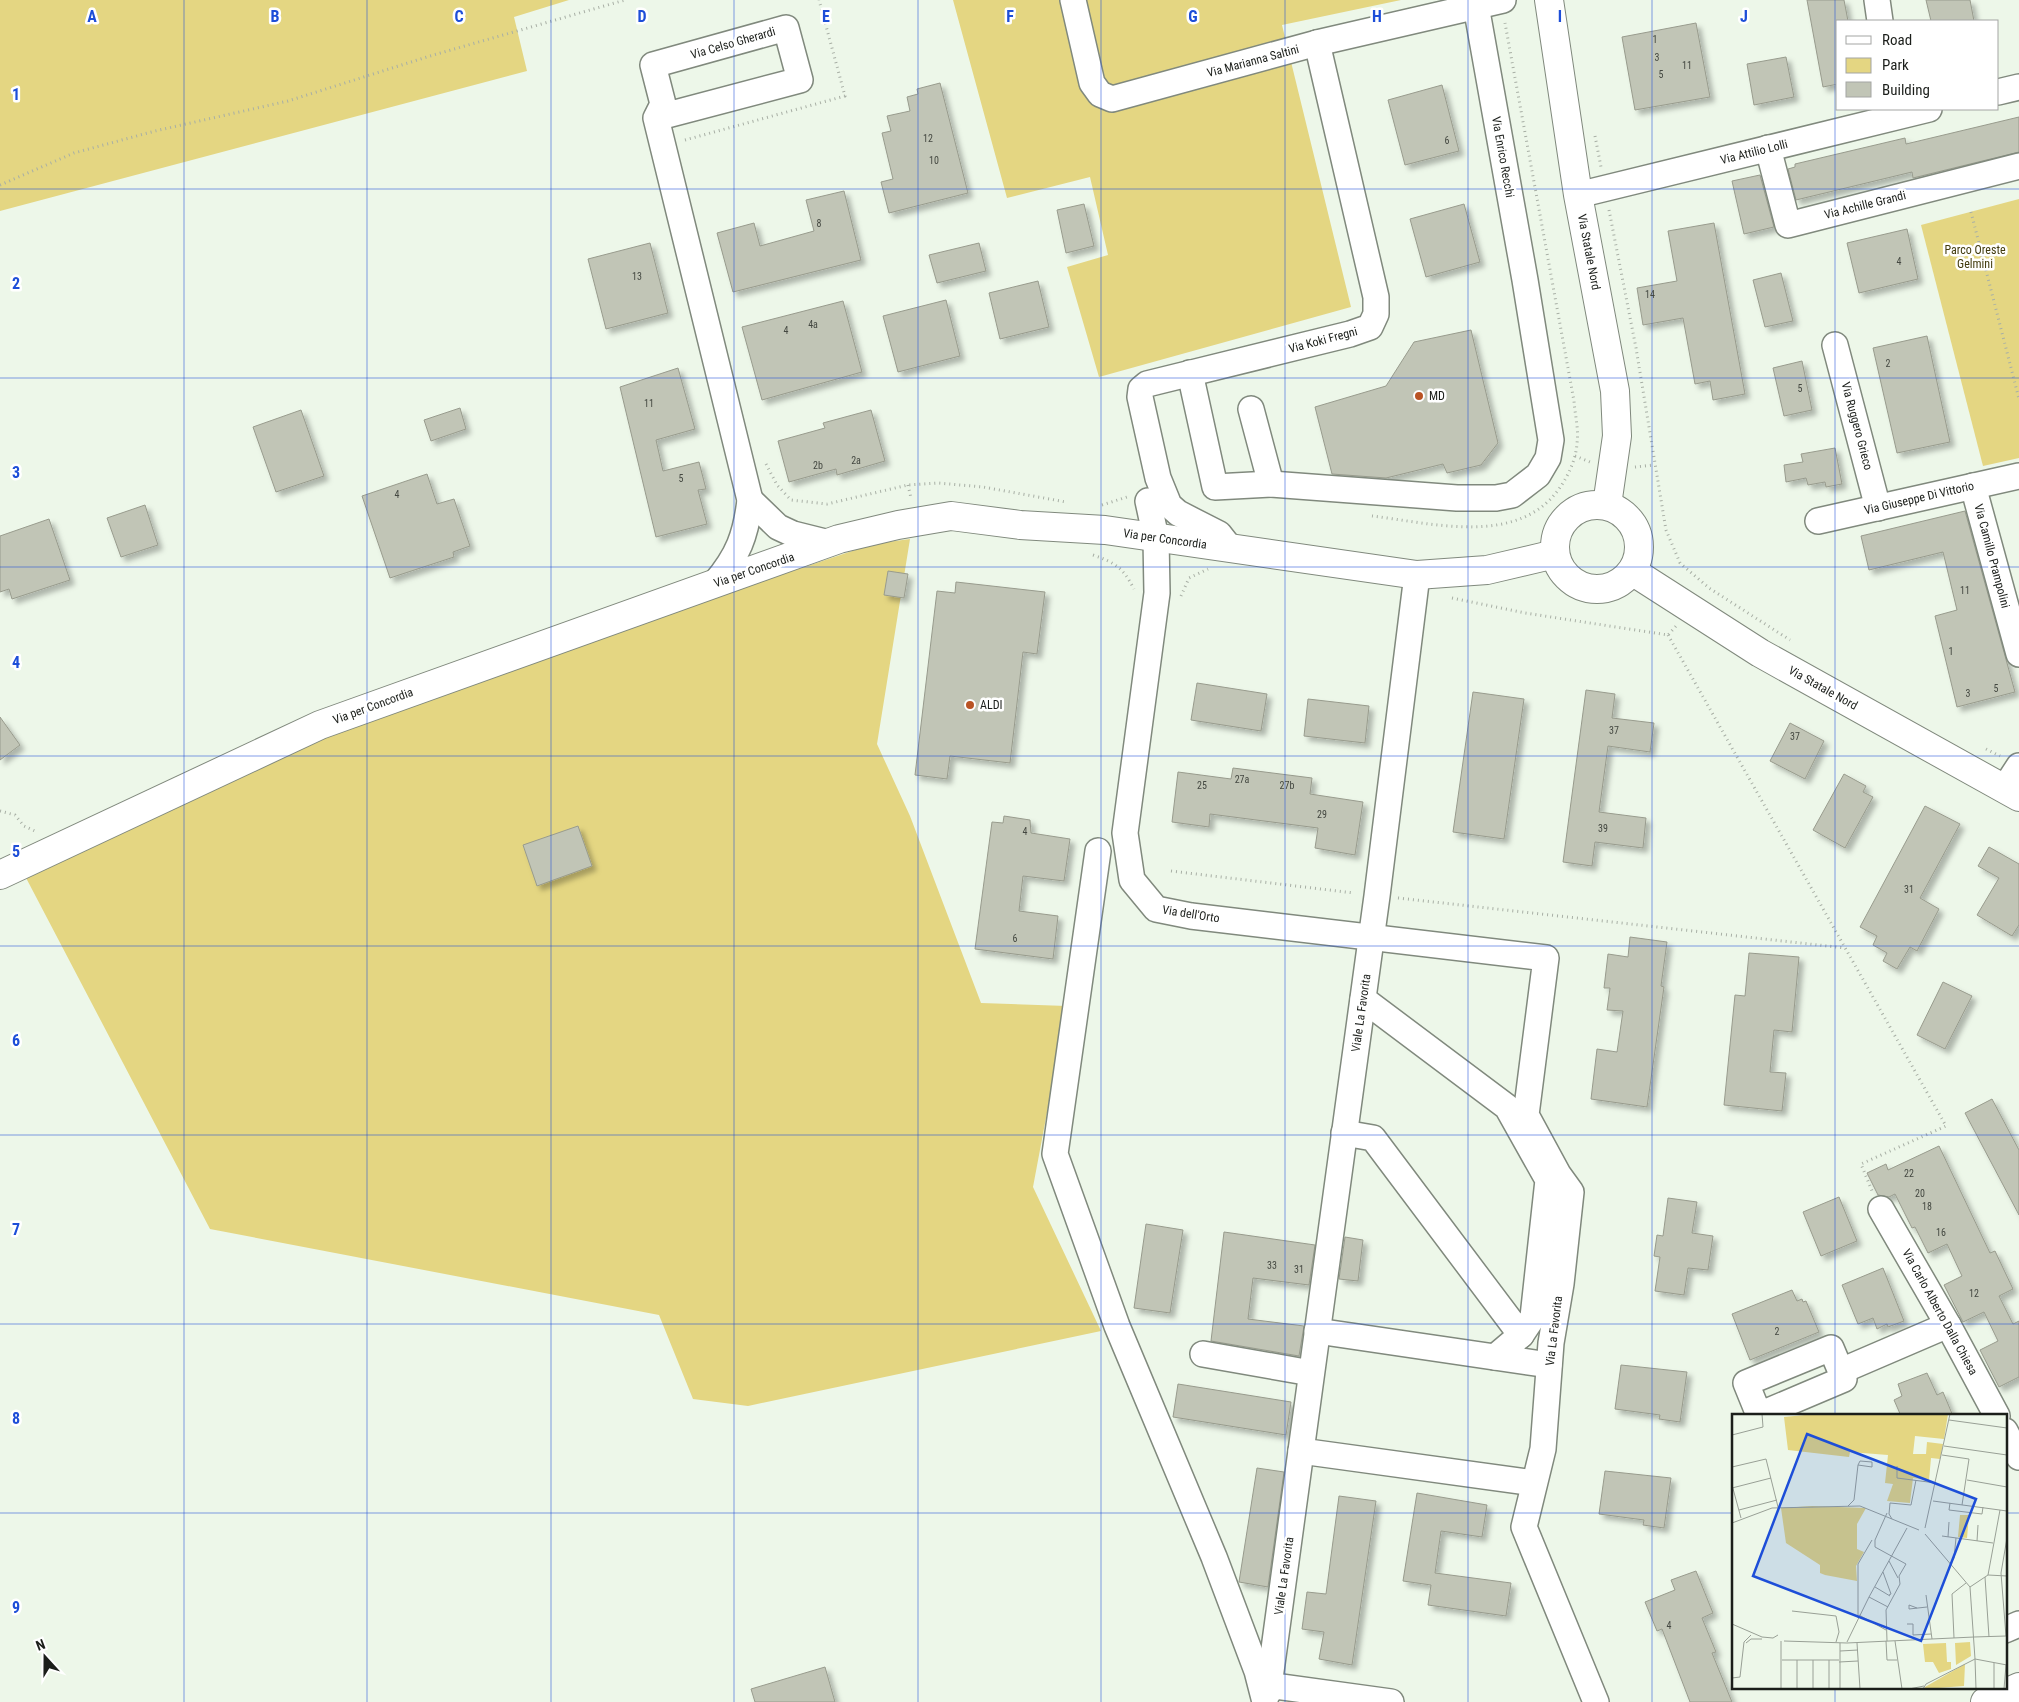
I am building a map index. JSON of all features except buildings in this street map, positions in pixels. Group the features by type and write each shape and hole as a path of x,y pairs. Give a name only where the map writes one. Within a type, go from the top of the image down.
{"main road":[{"name":"Via Statale Nord","path":"1549,0 1578,195 1615,391 1617,436 1606,505"},
{"path":"1592,504 1606,505 1627,516 1637,532 1640,549 1638,561 1622,582 1609,588 1595,590 1581,586 1568,579 1560,568 1555,554 1555,540 1559,527 1568,516 1579,508 1592,504"},
{"name":"Via per Concordia","path":"0,875 320,725 829,543 918,522 951,516 1020,525 1101,518 1156,538 1222,557 1416,583 1487,570 1555,554"},
{"name":"Via Statale Nord","path":"1632,571 1760,653 2012,793"},
{"path":"1985,1702 2019,1687"}],"street":[{"name":"Via Marianna Saltini","path":"1073,0 1092,83 1100,94 1112,99 1317,43 1476,3 1502,0"},
{"path":"1876,0 1880,20"},
{"name":"Via Enrico Recchi","path":"1190,373 1215,487 1271,484 1457,498 1496,498 1512,495 1538,475 1548,458 1551,440 1543,384 1528,309 1525,280 1476,3"},
{"name":"Via Celso Gherardi","path":"656,118 800,80 786,28 654,65 663,104 656,118 750,500 742,538 733,562 716,583"},
{"name":"Via Koki Fregni","path":"1157,493 1140,389 1147,384 1350,334 1370,327 1376,314 1376,297 1317,43"},
{"path":"1999,92 2019,87"},
{"name":"Via Attilio Lolli","path":"1578,195 1768,148 1897,113 1921,110"},
{"name":"Via Achille Grandi","path":"1768,148 1788,225 2019,166"},
{"name":"Via Ruggero Grieco","path":"1835,345 1878,508"},
{"path":"1251,409 1271,484"},
{"name":"Via Giuseppe Di Vittorio","path":"1818,521 2019,476"},
{"name":"Via Camillo Prampolini","path":"1973,486 2019,654"},
{"path":"1101,518 1132,518 1157,493 1178,514 1219,534 1222,557"},
{"name":"Via dell'Orto","path":"1157,493 1157,593 1125,833 1132,880 1156,908 1191,916 1546,958"},
{"path":"750,500 778,528 793,534 829,543"},
{"path":"742,538 755,552 772,563 778,547 778,528"},
{"name":"Viale La Favorita","path":"1267,1696 1377,896 1416,583"},
{"path":"2010,761 2012,793"},
{"path":"1098,851 1055,1154 1117,1326 1214,1557 1267,1696 1391,1702"},
{"name":"Via La Favorita","path":"1546,958 1526,1115 1558,1174 1571,1192 1561,1284 1550,1343 1550,1365 1542,1449 1524,1527 1596,1702"},
{"path":"1363,999 1508,1107 1548,1180 1533,1317 1521,1336 1495,1356"},
{"path":"1344,1133 1374,1138 1521,1336"},
{"name":"Via Carlo Alberto Dalla Chiesa","path":"1881,1209 1948,1325 1996,1414"},
{"path":"1841,1371 1948,1325"},
{"path":"1317,1331 1550,1365"},
{"path":"1203,1354 1311,1373"},
{"path":"2006,1433 2019,1457"},
{"path":"1301,1451 1534,1483"},
{"path":"2006,1630 2019,1624"}],"path":[{"path":"0,185 74,153 154,132 288,101 430,56 625,0"},
{"path":"680,141 845,96 819,0"},
{"path":"1368,516 1483,527 1510,523 1534,512 1553,497 1568,476 1575,456 1578,443 1574,401 1502,0"},
{"path":"1595,131 1636,348 1666,530 1680,563 1709,588 1794,642"},
{"path":"1971,212 2019,399"},
{"path":"764,455 777,485 791,500 827,504 908,486 938,483 983,487 1072,503"},
{"path":"908,486 918,522"},
{"path":"1101,518 1157,493"},
{"path":"1091,554 1112,562 1125,572 1136,597"},
{"path":"1179,601 1189,578 1222,557"},
{"path":"1416,583 1525,613 1668,635"},
{"path":"1668,635 1692,608"},
{"path":"1668,635 1946,1126 1860,1164 1881,1209"},
{"path":"1984,748 2010,761"},
{"path":"1171,871 1845,948"}],"green space":[{"path":"0,0 569,0 514,17 527,71 0,211"},
{"path":"953,0 1401,0 1282,25 1351,307 1099,377 1067,267 1108,255 1090,177 1007,198"},
{"name":"Parco Oreste Gelmini","path":"2019,199 2019,458 1983,466 1921,225"},
{"path":"910,539 877,744 910,816 981,1003 1067,1006 1033,1187 1101,1331 748,1406 693,1399 659,1315 210,1229 24,874 334,730 664,614 873,544"}],"place":[{"name":"MD","path":"1419,396"},
{"name":"ALDI","path":"970,705"}]}
